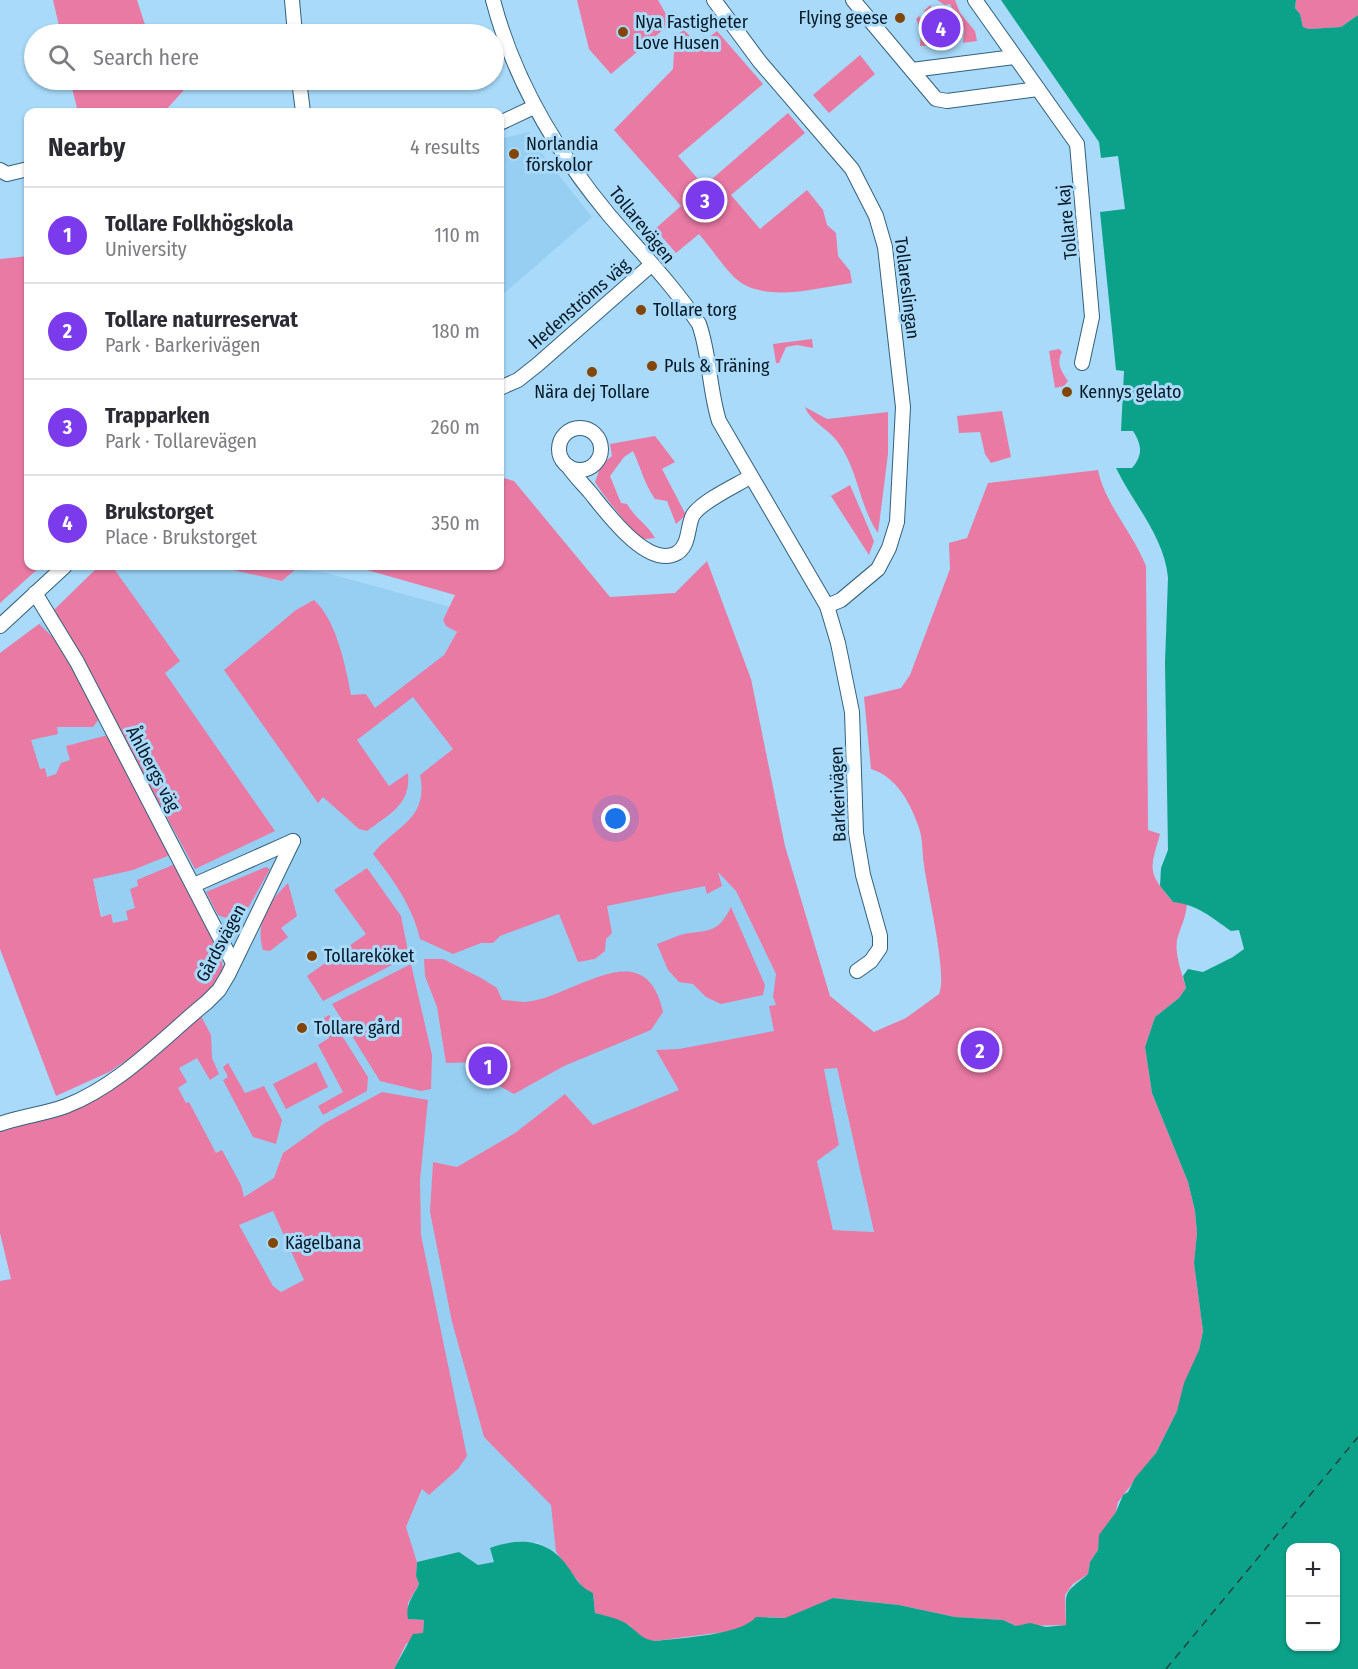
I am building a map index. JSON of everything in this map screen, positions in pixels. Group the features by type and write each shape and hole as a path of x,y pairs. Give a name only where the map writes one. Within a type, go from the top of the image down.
{"street":[{"path":"292,0 294,24"},
{"name":"Tollarevägen","path":"493,0 500,24"},
{"name":"Tollareslingan","path":"714,0 753,53 852,169 876,216 885,247 903,407 897,522 889,548 878,569 842,600 827,606"},
{"path":"853,0 940,102 1038,89"},
{"name":"Tollare kaj","path":"975,0 1077,144 1092,317 1082,363"},
{"name":"Tollarevägen","path":"504,36 534,106 573,169 699,324 705,340 713,402 719,421 827,606"},
{"path":"912,70 1014,57"},
{"path":"300,90 302,108"},
{"path":"504,121 534,106"},
{"path":"0,170 4,174 24,170"},
{"name":"Hedenströms väg","path":"504,386 518,380 537,365 651,265"},
{"path":"568,466 620,529 635,542 664,555 676,553 683,547 693,515 703,506 750,477"},
{"path":"0,626 61,570"},
{"name":"Åhlbergs väg","path":"35,593 77,662 233,963"},
{"name":"Barkerivägen","path":"827,606 852,712 856,833 863,875 880,936 880,948 871,961 858,971"},
{"name":"Gårdsvägen","path":"0,1124 64,1107 113,1080 207,1002 219,990 293,841 194,885"}],"shaded area":[{"path":"53,0 137,0 145,24 59,24"},
{"path":"577,0 658,0 671,23 611,74 589,49"},
{"path":"937,0 955,0 960,13 975,31 977,41 963,43 964,29 950,4 945,5"},
{"path":"1001,0 1296,0 1295,8 1300,14 1303,27 1309,29 1341,27 1358,15 1358,1669 394,1669 413,1634 423,1633 424,1620 408,1619 407,1614 410,1601 419,1584 416,1576 417,1562 459,1552 478,1565 494,1562 490,1548 512,1542 533,1543 552,1551 581,1585 593,1593 595,1613 620,1620 643,1637 655,1641 724,1632 738,1628 756,1617 785,1618 833,1598 899,1605 955,1617 1003,1620 1016,1626 1030,1623 1046,1627 1066,1625 1066,1600 1069,1591 1088,1574 1090,1562 1098,1550 1099,1535 1116,1512 1123,1495 1128,1492 1135,1478 1156,1453 1177,1411 1184,1383 1199,1350 1203,1331 1194,1263 1197,1233 1195,1211 1188,1182 1152,1093 1145,1047 1155,1017 1179,998 1186,988 1183,976 1188,969 1203,972 1244,949 1239,930 1231,931 1197,909 1173,902 1160,886 1161,868 1168,850 1165,663 1168,578 1166,563 1155,535 1116,468 1132,468 1138,459 1140,450 1133,431 1121,431 1124,371 1116,370 1100,212 1125,209 1118,156 1101,158 1099,142"},
{"path":"1296,0 1358,0 1358,15 1341,27 1309,29 1303,27 1300,14 1295,8"},
{"path":"930,5 938,20 953,34 954,43 942,44 941,29 924,11"},
{"path":"919,16 926,25 933,45 920,46 921,30 916,19"},
{"path":"684,30 699,45 717,31 763,84 678,156 704,186 788,113 805,133 731,195 760,229 807,190 823,210 827,225 836,233 838,256 850,271 852,283 790,292 760,290 747,286 735,278 699,234 676,253 655,229 681,206 614,130 673,69 675,36"},
{"path":"860,55 875,74 829,113 813,95"},
{"path":"72,90 184,90 168,108 77,108"},
{"path":"529,132 543,155 592,217 504,294 504,138"},
{"path":"24,256 24,570 37,570 0,603 0,259"},
{"path":"812,339 813,348 797,345 786,347 779,363 776,363 773,344"},
{"path":"1059,349 1062,352 1059,359 1060,367 1068,381 1064,386 1055,388 1049,351"},
{"path":"805,407 827,419 888,412 888,454 878,533 844,452 837,441 811,417"},
{"path":"1002,411 1011,457 991,463 985,454 980,432 959,433 957,416"},
{"path":"655,436 675,462 662,469 686,515 676,524 667,501 655,499 651,493 633,451 624,457 610,476 621,503 627,504 655,538 644,539 637,535 624,520 595,482 601,465 612,456 610,444"},
{"path":"1098,470 1113,507 1146,566 1148,830 1160,834 1153,864 1155,877 1173,902 1187,903 1177,942 1179,962 1186,988 1179,998 1155,1017 1145,1047 1152,1093 1188,1182 1195,1211 1197,1233 1194,1263 1203,1331 1199,1350 1177,1411 1156,1453 1118,1502 1116,1512 1100,1535 1098,1550 1090,1562 1088,1574 1073,1584 1065,1595 1066,1625 1016,1626 1003,1620 955,1617 899,1605 833,1598 799,1614 785,1618 768,1617 732,1631 655,1641 642,1639 629,1625 595,1613 593,1593 584,1589 556,1552 551,1505 484,1437 452,1322 430,1212 433,1162 457,1167 515,1133 565,1094 593,1125 679,1090 656,1050 679,1049 774,1031 769,1006 776,1005 773,997 776,974 736,891 718,872 722,886 707,894 705,886 607,906 612,933 606,939 605,951 595,959 578,962 559,914 500,936 493,943 481,943 453,954 420,939 413,916 395,883 373,854 415,812 422,790 420,775 453,749 413,697 357,740 389,786 408,773 406,793 397,807 367,831 359,829 323,797 318,803 224,670 296,610 314,600 322,608 334,631 351,695 366,694 375,708 444,655 457,632 446,626 443,620 455,595 367,570 504,570 504,478 514,481 610,597 675,593 707,561 751,679 785,846 830,996 874,1032 906,1018 939,994 941,970 920,832 902,792 888,778 871,769 864,697 901,688 910,675 950,569 949,543 967,538 988,483","holes":["837,1068 874,1232 833,1230 817,1161 839,1145 824,1069"]},
{"path":"850,485 874,541 869,555 831,496"},
{"path":"95,570 233,570 282,581 295,570 304,570 327,573 450,607 443,620 446,626 457,632 444,654 701,854 736,891 776,974 834,1055 874,1232 833,1230 817,1161 698,1083 593,1125 565,1094 515,1133 457,1167 433,1162 431,1212 452,1322 484,1437 552,1505 556,1552 537,1542 494,1562 478,1565 459,1552 417,1562 406,1527 423,1488 304,1280 281,1292 273,1286 238,1225 150,1088 135,1055 93,879 36,780 0,653 39,624"},
{"path":"95,570 115,570 180,661 165,673 275,831 195,869 54,610"},
{"path":"233,570 295,570 282,581"},
{"path":"39,624 59,643 99,719 93,727 57,727 58,734 31,740 40,769 45,768 47,777 56,774 61,763 70,760 66,746 108,735 170,855 133,870 93,879 101,917 111,914 113,923 128,920 126,911 135,908 130,889 138,886 137,880 175,864 219,951 224,970 219,983 135,1055 109,1072 56,1096 0,949 0,653"},
{"path":"266,867 270,869 245,913 231,920 218,915 206,892"},
{"path":"367,868 401,916 409,956 323,1001 307,976 366,934 334,890"},
{"path":"288,883 297,916 281,928 288,937 270,951 263,950 262,922 269,906"},
{"path":"731,907 765,985 763,995 721,1004 706,997 693,984 679,982 668,970 657,944 681,935 712,929 722,922"},
{"path":"424,959 443,959 497,988 502,1000 522,1002 544,998 605,975 624,972 640,975 654,988 663,1012 651,1030 564,1066 514,1094 485,1078 481,1062 446,1063 437,1007 425,976"},
{"path":"411,964 432,1055 431,1089 421,1091 380,1081 332,1004"},
{"path":"200,1014 211,1035 212,1058 219,1074 210,1080 197,1058 179,1068 187,1082 178,1088 186,1103 189,1102 216,1153 222,1150 241,1185 244,1197 274,1178 283,1153 325,1123 382,1092 428,1100 420,1180 421,1235 467,1456 458,1469 429,1495 422,1489 406,1527 417,1562 416,1576 419,1584 408,1603 408,1619 424,1620 423,1634 406,1644 394,1669 0,1669 0,1281 11,1279 0,1233 0,1132 87,1104","holes":["273,1211 304,1280 281,1292 273,1286 239,1225"]},
{"path":"329,1015 368,1077 367,1091 323,1115 318,1106 343,1092 318,1045 329,1038 322,1019"},
{"path":"316,1062 328,1087 286,1109 273,1084"},
{"path":"228,1063 245,1093 264,1086 282,1120 276,1144 253,1137 223,1080 228,1077 223,1067"}],"ferry route":[{"path":"1166,1669 1358,1437"}],"place":[{"name":"Flying geese","path":"900,18"},
{"name":"Brukstorget","path":"941,28"},
{"name":"Nya Fastigheter Love Husen","path":"623,32"},
{"name":"Norlandia förskolor","path":"514,154"},
{"name":"Trapparken","path":"705,200"},
{"name":"Tollare torg","path":"641,310"},
{"name":"Puls & Träning","path":"652,366"},
{"name":"Nära dej Tollare","path":"592,372"},
{"name":"Kennys gelato","path":"1067,392"},
{"name":"Tollareköket","path":"312,956"},
{"name":"Tollare gård","path":"302,1028"},
{"name":"Tollare naturreservat","path":"980,1050"},
{"name":"Tollare Folkhögskola","path":"488,1066"},
{"name":"Kägelbana","path":"273,1243"}]}
